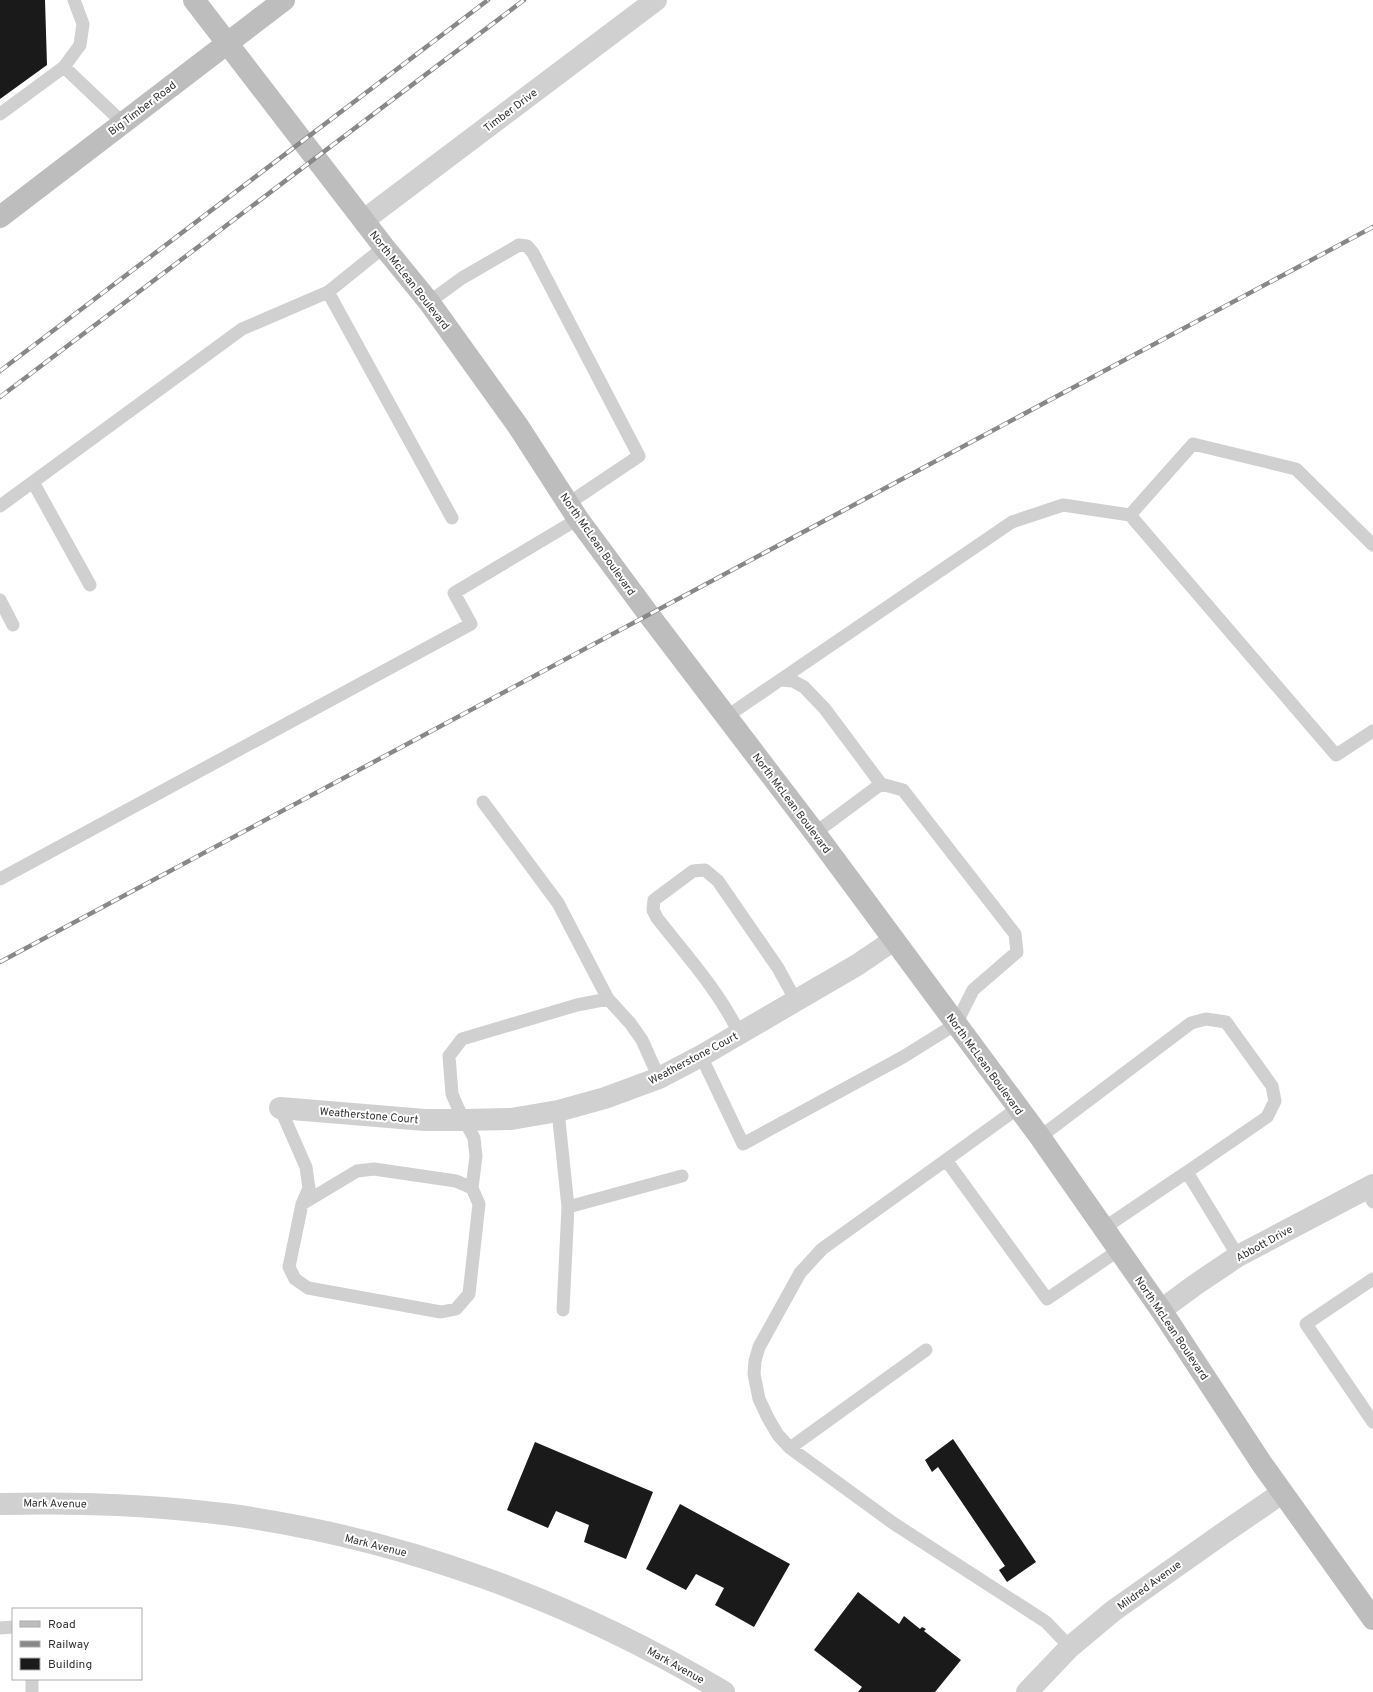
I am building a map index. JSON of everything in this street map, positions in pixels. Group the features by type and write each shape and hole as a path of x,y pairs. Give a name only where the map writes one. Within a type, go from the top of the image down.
{"main road":[{"name":"North McLean Boulevard","path":"194,0 229,43 384,247 429,302 518,426 574,511 1040,1137 1161,1310 1282,1493 1373,1619"},
{"name":"Big Timber Road","path":"2,211 123,123 284,0"}],"street":[{"name":"Timber Drive","path":"364,220 656,0"},
{"name":"Weatherstone Court","path":"280,1108 425,1120 511,1119 558,1111 605,1098 659,1078 701,1056 796,1001 857,965 894,940"},
{"name":"Abbott Drive","path":"1161,1310 1238,1256 1371,1192"},
{"name":"Mildred Avenue","path":"1027,1692 1070,1648 1113,1611 1282,1493"},
{"name":"Mark Avenue","path":"0,1504 54,1502 148,1506 233,1515 315,1530 415,1555 514,1588 596,1623 683,1668 724,1692"}],"lane":[{"path":"0,114 64,67 80,45 83,24 74,0"},
{"path":"64,67 123,123"},
{"path":"0,880 472,624 454,593 574,511 639,456 533,253 527,246 519,245 462,278 429,302"},
{"path":"0,506 242,329 328,292 384,247"},
{"path":"328,292 452,518"},
{"path":"1130,515 1193,444 1296,469 1373,545"},
{"path":"33,482 90,585"},
{"path":"726,717 1012,522 1063,505 1130,515 1336,755 1373,731"},
{"path":"0,600 13,625"},
{"path":"701,1056 743,1144 903,1057 956,1024 973,990 1017,952 1015,934 903,790 881,784 825,709 804,687 793,681 780,680"},
{"path":"815,833 881,784"},
{"path":"483,802 558,903 608,999 630,1023 642,1040 659,1078"},
{"path":"739,1033 732,1017 720,999 657,918 653,910 654,900 693,871 705,870 718,881 778,968 796,1001"},
{"path":"280,1108 306,1167 309,1188 302,1204 289,1267 295,1279 308,1288 441,1312 456,1309 469,1294 479,1204 472,1188 476,1156 474,1138 452,1094 449,1056 462,1038 577,1005 608,999"},
{"path":"1040,1137 1191,1023 1206,1019 1226,1022 1272,1086 1274,1101 1267,1117 1104,1228"},
{"path":"1018,1108 822,1249 800,1273 759,1347 755,1360 754,1374 759,1399 768,1418 778,1435 790,1448 893,1523 1046,1622 1070,1648"},
{"path":"558,1111 568,1207 563,1310"},
{"path":"946,1160 1047,1299 1119,1250"},
{"path":"302,1204 356,1171 374,1169 456,1181 472,1188"},
{"path":"1187,1172 1238,1256"},
{"path":"568,1207 682,1176"},
{"path":"1373,1279 1306,1324 1373,1422"},
{"path":"790,1448 926,1350"},
{"path":"0,1628 12,1627"},
{"path":"32,1680 32,1692"}],"building":[{"path":"0,0 45,0 47,65 0,99"},
{"path":"953,1439 1036,1562 1007,1582 999,1570 1005,1566 938,1467 932,1472 925,1460"},
{"path":"535,1442 653,1492 626,1559 584,1542 589,1525 556,1511 548,1528 507,1510"},
{"path":"680,1504 790,1564 754,1627 715,1605 724,1588 696,1574 686,1590 646,1569"},
{"path":"858,1592 899,1624 904,1616 920,1629 922,1627 926,1629 924,1631 961,1660 935,1692 858,1692 862,1687 814,1650"}],"railway":[{"path":"0,371 488,0"},
{"path":"0,397 524,0"},
{"path":"0,962 1373,227"}]}
